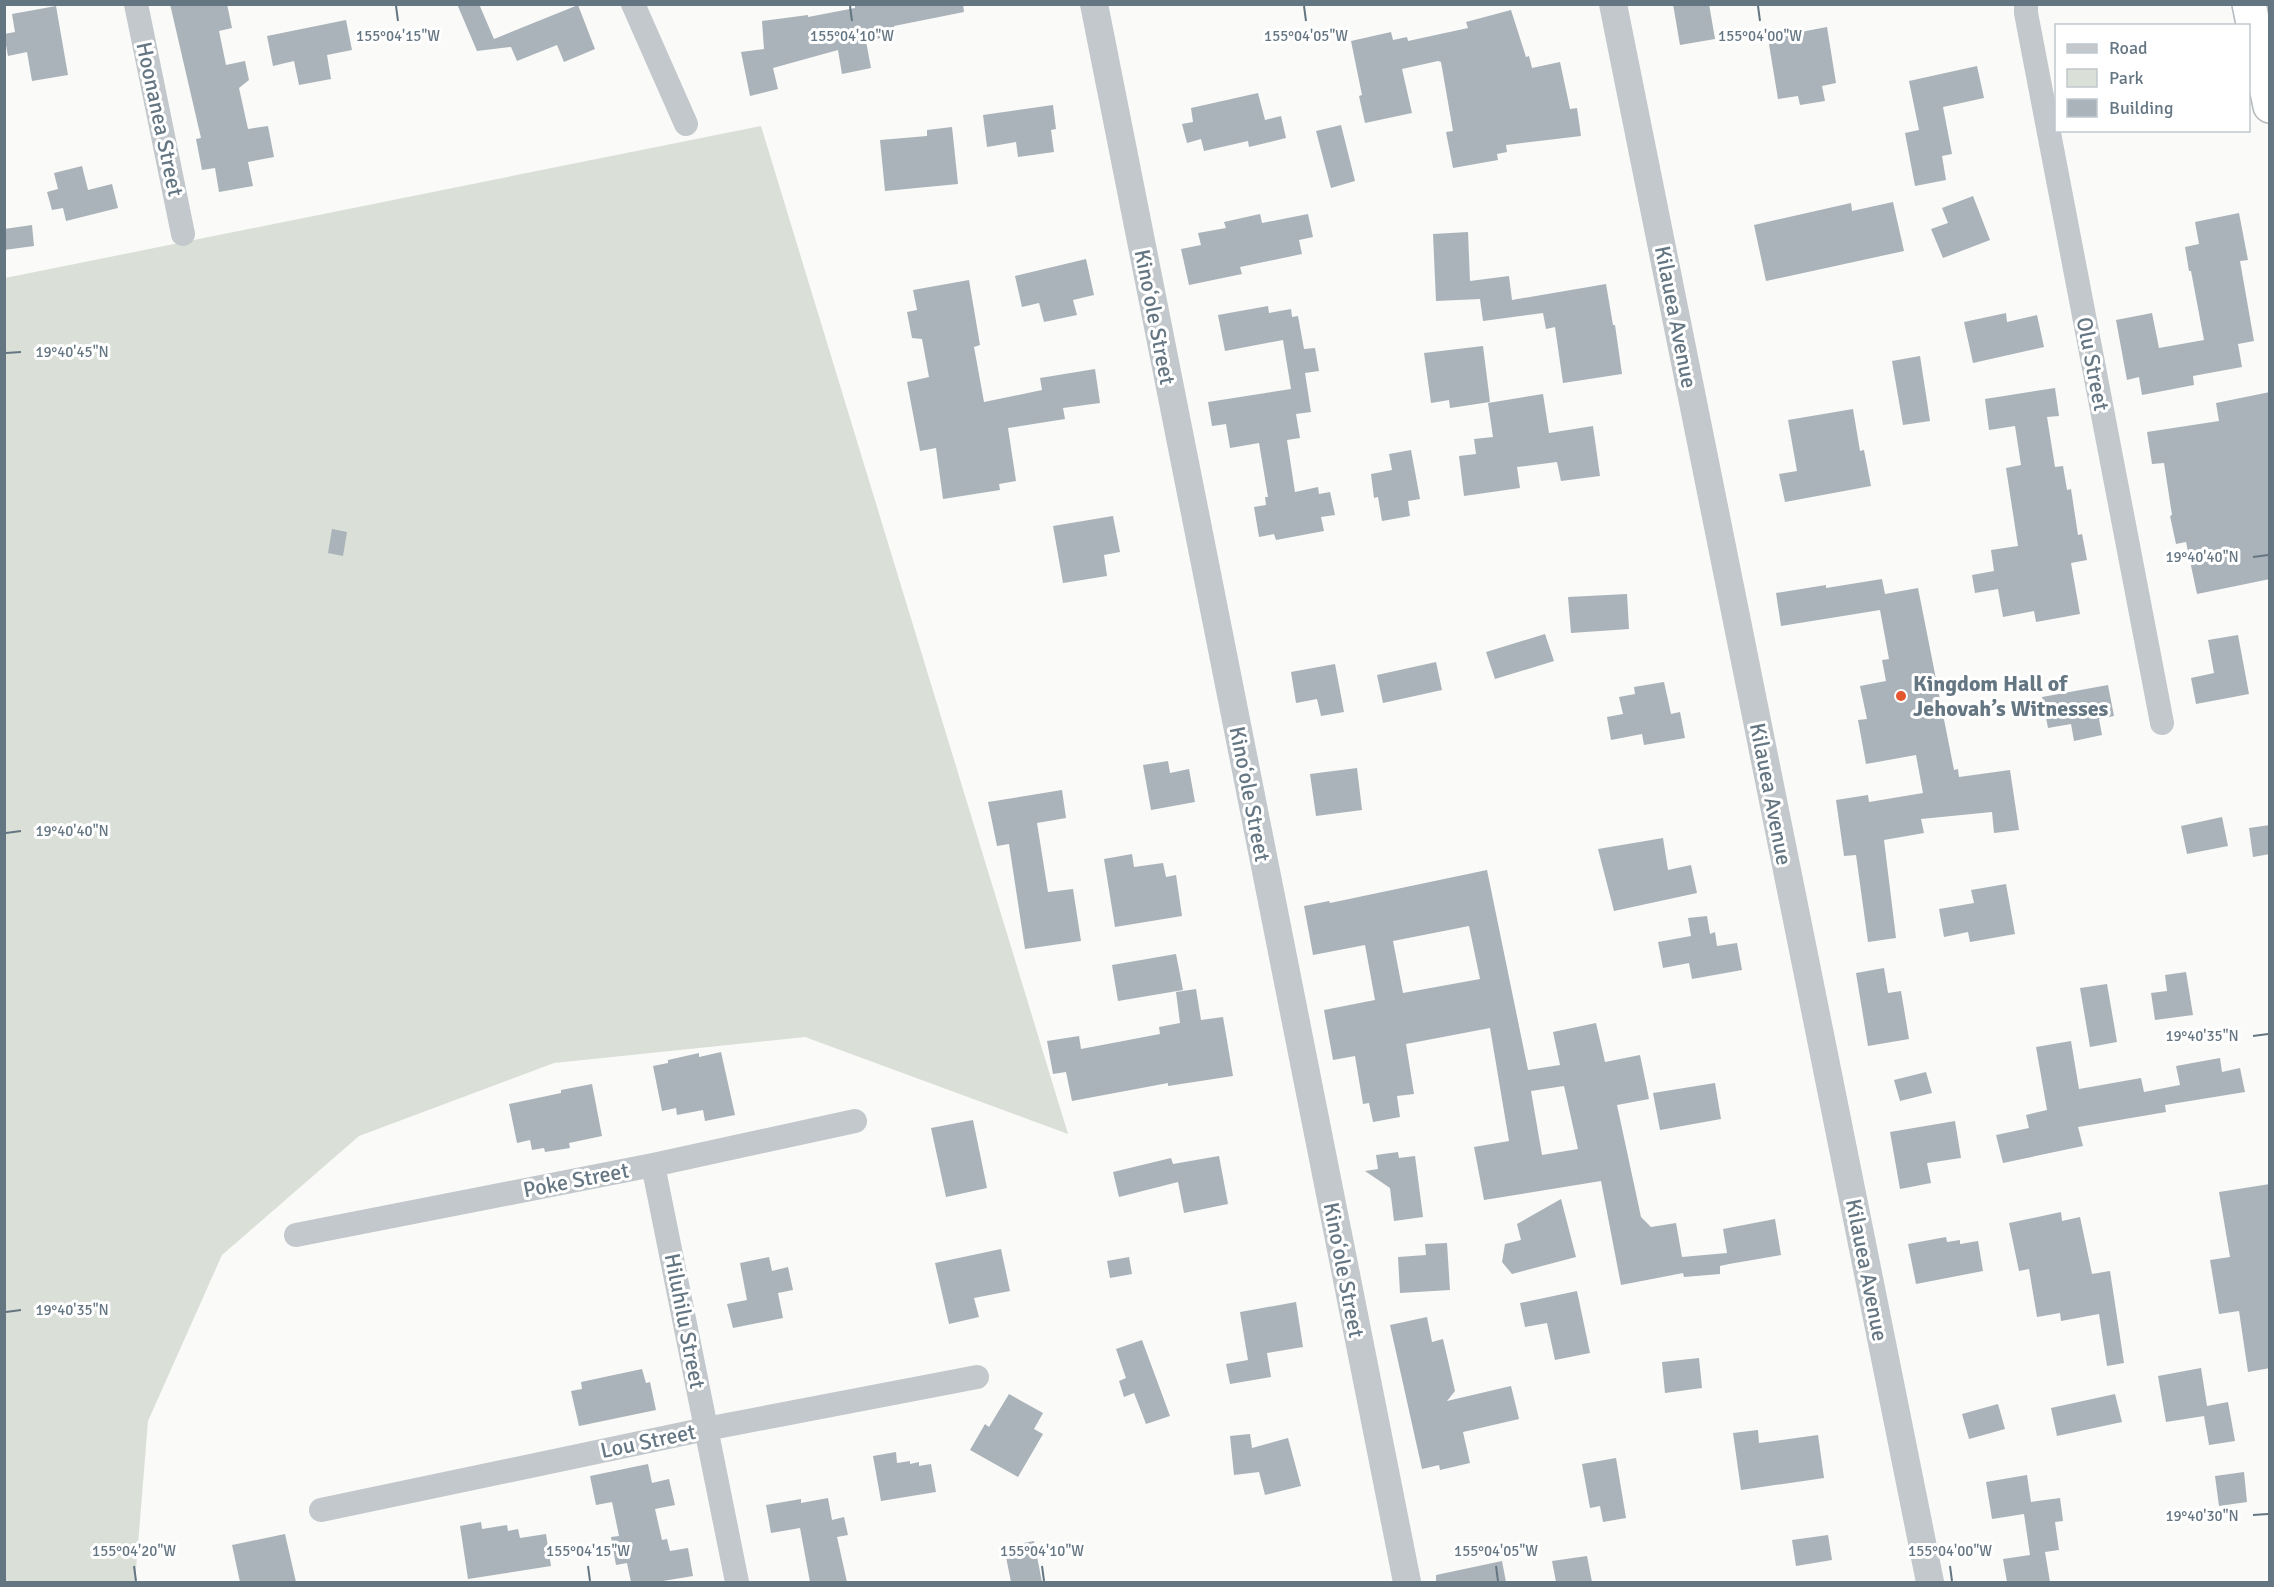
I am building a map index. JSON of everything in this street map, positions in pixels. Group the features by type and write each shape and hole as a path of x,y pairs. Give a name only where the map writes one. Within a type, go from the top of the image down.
{"highway":[{"path":"2249,4 2270,106"}],"street":[{"name":"Hoonanea Street","path":"136,4 183,234"},
{"path":"633,4 686,124"},
{"name":"Kinoʻole Street","path":"1094,4 1407,1582"},
{"name":"Kilauea Avenue","path":"1613,4 1930,1582"},
{"name":"Olu Street","path":"2026,4 2032,48 2162,723"},
{"name":"Poke Street","path":"297,1235 653,1165 855,1121"},
{"name":"Hiluhilu Street","path":"653,1165 737,1582"},
{"name":"Lou Street","path":"321,1510 706,1429 977,1377"}],"green space":[{"path":"761,126 1068,1134 805,1037 554,1063 359,1136 222,1255 148,1421 135,1582 5,1582 5,278"}],"building":[{"path":"170,4 227,4 232,28 219,31 226,65 245,61 249,80 239,88 248,129 268,126 274,157 248,162 253,186 219,192 215,168 202,170 196,139 201,138"},
{"path":"457,4 479,4 494,39 578,5 595,49 564,62 557,45 517,61 511,47 477,51"},
{"path":"855,4 963,4 964,12 894,26 896,35 866,41 871,68 842,74 838,50 773,68 778,89 750,96 741,52 764,49 762,21 808,15 808,17 855,8"},
{"path":"1673,4 1709,4 1715,39 1680,45"},
{"path":"56,6 68,75 32,81 27,52 8,56 4,34 15,32 12,14"},
{"path":"1511,10 1526,57 1529,56 1532,68 1560,62 1570,109 1577,108 1581,136 1506,145 1507,152 1497,154 1498,160 1453,168 1446,132 1453,131 1441,62 1438,61 1402,69 1412,113 1365,123 1351,41 1391,32 1393,40 1407,37 1408,41 1468,28 1466,22"},
{"path":"346,20 352,50 327,55 331,79 299,85 294,61 273,66 267,36"},
{"path":"1827,27 1836,83 1822,86 1825,101 1800,105 1798,96 1778,99 1768,38"},
{"path":"1977,66 1984,98 1943,107 1952,154 1942,156 1946,180 1915,186 1905,133 1919,130 1909,81"},
{"path":"1258,93 1265,120 1281,116 1286,138 1249,147 1248,141 1204,151 1201,139 1187,143 1182,124 1193,122 1191,108"},
{"path":"1053,105 1056,129 1051,130 1054,152 1018,157 1016,142 987,147 983,115"},
{"path":"1341,125 1355,181 1331,188 1316,131"},
{"path":"952,127 958,184 885,191 880,140 927,136 927,130"},
{"path":"82,166 88,190 112,184 118,208 66,221 63,208 52,210 47,192 58,189 54,173"},
{"path":"1973,196 1990,240 1943,258 1931,229 1948,223 1942,208"},
{"path":"1893,202 1904,251 1766,281 1754,225 1851,203 1852,211"},
{"path":"2239,213 2248,260 2240,261 2254,341 2238,344 2242,367 2193,376 2194,385 2142,395 2139,377 2127,380 2116,320 2152,313 2159,348 2204,340 2185,247 2199,244 2195,222"},
{"path":"1260,214 1262,223 1308,214 1313,237 1299,240 1302,254 1240,267 1242,274 1189,285 1181,249 1201,245 1198,233 1226,228 1224,222"},
{"path":"32,225 34,246 4,250 4,229"},
{"path":"1468,232 1470,281 1509,276 1512,300 1606,284 1622,374 1563,383 1555,327 1546,329 1543,313 1483,321 1480,299 1436,301 1433,234"},
{"path":"1086,259 1094,295 1073,300 1077,315 1044,322 1039,303 1022,307 1015,276"},
{"path":"969,280 980,345 974,347 984,402 1042,390 1040,378 1095,369 1100,403 1063,408 1065,419 1008,428 1016,481 999,484 1000,490 943,499 936,448 920,451 907,382 929,377 922,339 912,338 907,312 917,310 913,290"},
{"path":"1268,306 1269,313 1291,309 1292,317 1298,316 1304,349 1315,348 1319,371 1305,373 1311,412 1296,414 1300,438 1287,440 1295,492 1318,487 1319,494 1330,492 1335,515 1321,517 1324,531 1276,540 1274,534 1259,537 1254,507 1266,505 1265,497 1268,497 1259,443 1230,448 1226,424 1212,426 1208,402 1291,389 1283,340 1225,351 1218,315"},
{"path":"2006,313 2007,322 2037,315 2044,347 1973,363 1964,322"},
{"path":"1483,346 1490,402 1450,408 1449,400 1431,403 1424,353"},
{"path":"1920,356 1930,421 1903,425 1892,361"},
{"path":"2055,388 2059,416 2047,417 2055,467 2063,466 2067,490 2071,489 2078,535 2082,534 2087,560 2071,563 2080,614 2036,622 2034,611 2003,617 1998,589 1975,593 1972,575 1994,571 1991,550 2018,546 2006,468 2021,465 2015,426 1989,430 1985,399"},
{"path":"2270,392 2270,579 2197,594 2186,542 2176,544 2170,516 2172,515 2164,463 2152,464 2147,432 2219,421 2216,403"},
{"path":"1543,394 1549,433 1593,426 1600,476 1561,481 1557,462 1517,467 1520,488 1464,496 1459,456 1476,454 1474,439 1493,437 1488,403"},
{"path":"1853,409 1860,451 1864,450 1871,486 1785,502 1779,474 1797,471 1788,420"},
{"path":"1411,450 1420,499 1408,501 1410,516 1382,521 1378,497 1374,498 1371,474 1392,470 1389,454"},
{"path":"1113,516 1120,552 1104,555 1107,576 1063,583 1053,526"},
{"path":"332,529 347,532 343,556 328,553"},
{"path":"1882,579 1885,594 1918,588 1954,770 1958,769 1959,777 2010,770 2019,830 1994,833 1992,812 1921,819 1924,833 1884,840 1896,938 1868,942 1856,855 1844,856 1836,800 1868,795 1869,802 1923,793 1916,755 1866,764 1858,720 1867,719 1860,686 1886,681 1882,660 1889,659 1880,610 1781,626 1776,593"},
{"path":"1627,594 1629,629 1571,633 1568,597"},
{"path":"1545,634 1554,661 1495,679 1486,652"},
{"path":"2238,635 2249,694 2196,704 2191,678 2214,673 2208,640"},
{"path":"1436,662 1442,690 1383,703 1377,675"},
{"path":"1335,664 1344,712 1321,716 1317,699 1296,703 1291,672"},
{"path":"1664,682 1671,714 1680,712 1685,738 1644,745 1642,734 1611,740 1607,717 1623,714 1619,697 1635,694 1634,687"},
{"path":"2108,685 2114,716 2099,719 2102,735 2074,741 2071,724 2048,728 2042,697"},
{"path":"1168,761 1170,773 1189,769 1195,802 1151,810 1143,765"},
{"path":"1357,768 1362,810 1316,816 1310,774"},
{"path":"1062,790 1066,818 1037,823 1048,892 1073,889 1081,941 1025,949 1009,844 997,846 988,802"},
{"path":"2222,817 2228,846 2187,854 2181,826"},
{"path":"2270,825 2270,854 2253,857 2249,828"},
{"path":"1663,838 1668,870 1691,865 1697,893 1614,911 1598,849"},
{"path":"1132,854 1134,867 1163,863 1166,877 1176,875 1182,916 1115,927 1104,859"},
{"path":"1487,870 1528,1070 1560,1065 1553,1032 1596,1023 1605,1062 1640,1055 1649,1099 1617,1105 1641,1217 1651,1227 1676,1223 1682,1257 1727,1253 1723,1229 1775,1219 1781,1255 1720,1266 1720,1274 1684,1277 1683,1273 1621,1285 1601,1181 1484,1200 1474,1147 1509,1141 1490,1028 1406,1044 1414,1094 1397,1096 1400,1117 1373,1122 1369,1103 1363,1104 1355,1056 1333,1060 1324,1010 1375,1000 1365,945 1313,955 1304,906 1329,901 1330,903","holes":["1469,926 1480,979 1403,993 1393,941","1564,1086 1578,1149 1542,1155 1531,1091"]},
{"path":"2006,884 2015,934 1970,942 1968,932 1944,937 1939,909 1974,903 1971,890"},
{"path":"1707,916 1710,934 1715,932 1717,946 1737,943 1742,970 1692,979 1689,963 1663,968 1658,942 1691,936 1688,918"},
{"path":"1176,954 1183,990 1118,1001 1112,965"},
{"path":"1884,968 1888,993 1901,991 1909,1039 1868,1046 1856,973"},
{"path":"2186,972 2193,1015 2155,1020 2151,993 2167,991 2165,975"},
{"path":"2107,984 2117,1042 2090,1047 2080,988"},
{"path":"1196,989 1201,1020 1223,1017 1233,1076 1168,1086 1168,1083 1072,1101 1066,1072 1053,1074 1047,1041 1079,1036 1081,1049 1160,1034 1159,1027 1180,1023 1176,992"},
{"path":"2071,1041 2079,1089 2141,1078 2144,1092 2180,1085 2176,1066 2220,1058 2222,1072 2240,1068 2245,1092 2165,1105 2166,1112 2078,1127 2083,1146 2003,1163 1996,1135 2029,1128 2026,1115 2047,1110 2036,1047"},
{"path":"721,1052 735,1115 705,1121 703,1110 677,1115 676,1108 662,1111 653,1066 699,1053 699,1057"},
{"path":"1926,1072 1932,1093 1900,1101 1894,1080"},
{"path":"1715,1083 1721,1119 1660,1130 1653,1093"},
{"path":"592,1084 602,1136 569,1143 570,1148 545,1152 544,1148 532,1150 530,1140 517,1143 509,1104"},
{"path":"973,1120 987,1188 946,1197 931,1128"},
{"path":"1955,1121 1961,1158 1927,1163 1931,1183 1900,1189 1890,1132"},
{"path":"1398,1152 1399,1158 1415,1156 1423,1217 1394,1221 1390,1188 1365,1171 1378,1169 1376,1155"},
{"path":"1219,1156 1228,1204 1184,1213 1178,1182 1119,1197 1113,1172 1171,1158 1173,1164"},
{"path":"2270,1184 2270,1368 2248,1372 2239,1311 2219,1314 2210,1260 2230,1257 2219,1192"},
{"path":"1561,1199 1576,1257 1512,1274 1502,1262 1505,1244 1521,1240 1517,1224"},
{"path":"2061,1212 2062,1221 2080,1217 2092,1274 2110,1271 2124,1363 2107,1366 2099,1314 2061,1321 2060,1313 2037,1317 2029,1269 2019,1271 2009,1223"},
{"path":"1946,1237 1947,1242 1960,1240 1960,1244 1978,1241 1983,1271 1916,1284 1908,1244"},
{"path":"1447,1243 1450,1290 1400,1293 1398,1257 1426,1255 1425,1244"},
{"path":"1001,1249 1010,1291 974,1298 979,1317 949,1324 935,1263"},
{"path":"769,1257 772,1271 788,1267 793,1290 778,1293 783,1318 733,1328 727,1304 747,1300 740,1263"},
{"path":"1129,1257 1132,1274 1110,1278 1107,1261"},
{"path":"1577,1291 1590,1353 1555,1360 1547,1323 1525,1327 1520,1303"},
{"path":"1296,1302 1303,1347 1267,1353 1271,1377 1230,1384 1226,1364 1248,1360 1240,1312"},
{"path":"1427,1317 1432,1342 1443,1339 1455,1391 1447,1401 1511,1386 1519,1419 1463,1432 1470,1463 1440,1470 1439,1465 1422,1469 1390,1325"},
{"path":"1142,1340 1170,1416 1146,1424 1134,1393 1124,1397 1119,1381 1126,1378 1116,1349"},
{"path":"1699,1358 1702,1388 1665,1393 1662,1362"},
{"path":"2201,1368 2207,1406 2228,1402 2235,1441 2209,1445 2204,1416 2166,1422 2158,1376"},
{"path":"642,1369 646,1383 650,1382 656,1410 579,1426 571,1391 582,1389 581,1382"},
{"path":"1009,1394 1043,1413 1034,1429 1043,1434 1018,1477 970,1450 985,1424 989,1427"},
{"path":"2115,1394 2122,1422 2057,1436 2051,1408"},
{"path":"1998,1404 2005,1429 1969,1439 1962,1414"},
{"path":"1758,1430 1759,1443 1818,1435 1824,1478 1741,1490 1733,1433"},
{"path":"1250,1434 1252,1448 1288,1438 1301,1486 1265,1495 1259,1472 1234,1475 1230,1436"},
{"path":"896,1452 897,1463 910,1461 910,1464 919,1462 919,1466 931,1464 936,1492 881,1501 873,1456"},
{"path":"1616,1458 1626,1518 1603,1522 1600,1506 1590,1508 1582,1464"},
{"path":"648,1464 652,1483 669,1479 675,1505 655,1509 662,1540 667,1539 670,1551 688,1548 693,1576 657,1582 631,1582 627,1563 616,1565 611,1537 619,1536 612,1502 596,1505 590,1476"},
{"path":"2244,1472 2247,1502 2219,1506 2215,1476"},
{"path":"2027,1475 2031,1502 2060,1498 2063,1521 2055,1522 2059,1550 2045,1552 2050,1582 2007,1582 2003,1559 2030,1555 2024,1514 1992,1519 1986,1482"},
{"path":"828,1498 832,1520 844,1517 848,1535 837,1537 847,1582 810,1582 800,1528 771,1533 766,1505 801,1499 801,1503"},
{"path":"481,1522 482,1529 507,1525 508,1531 518,1529 520,1538 546,1534 551,1566 468,1579 460,1526"},
{"path":"285,1534 296,1582 240,1582 232,1545"},
{"path":"1828,1535 1832,1560 1796,1566 1792,1540"},
{"path":"1034,1541 1042,1582 1011,1582 1004,1547"},
{"path":"1587,1556 1592,1582 1556,1582 1552,1561"},
{"path":"1502,1561 1506,1582 1436,1582 1436,1575"}],"place":[{"name":"Kingdom Hall of Jehovah’s Witnesses","path":"1901,696"}]}
